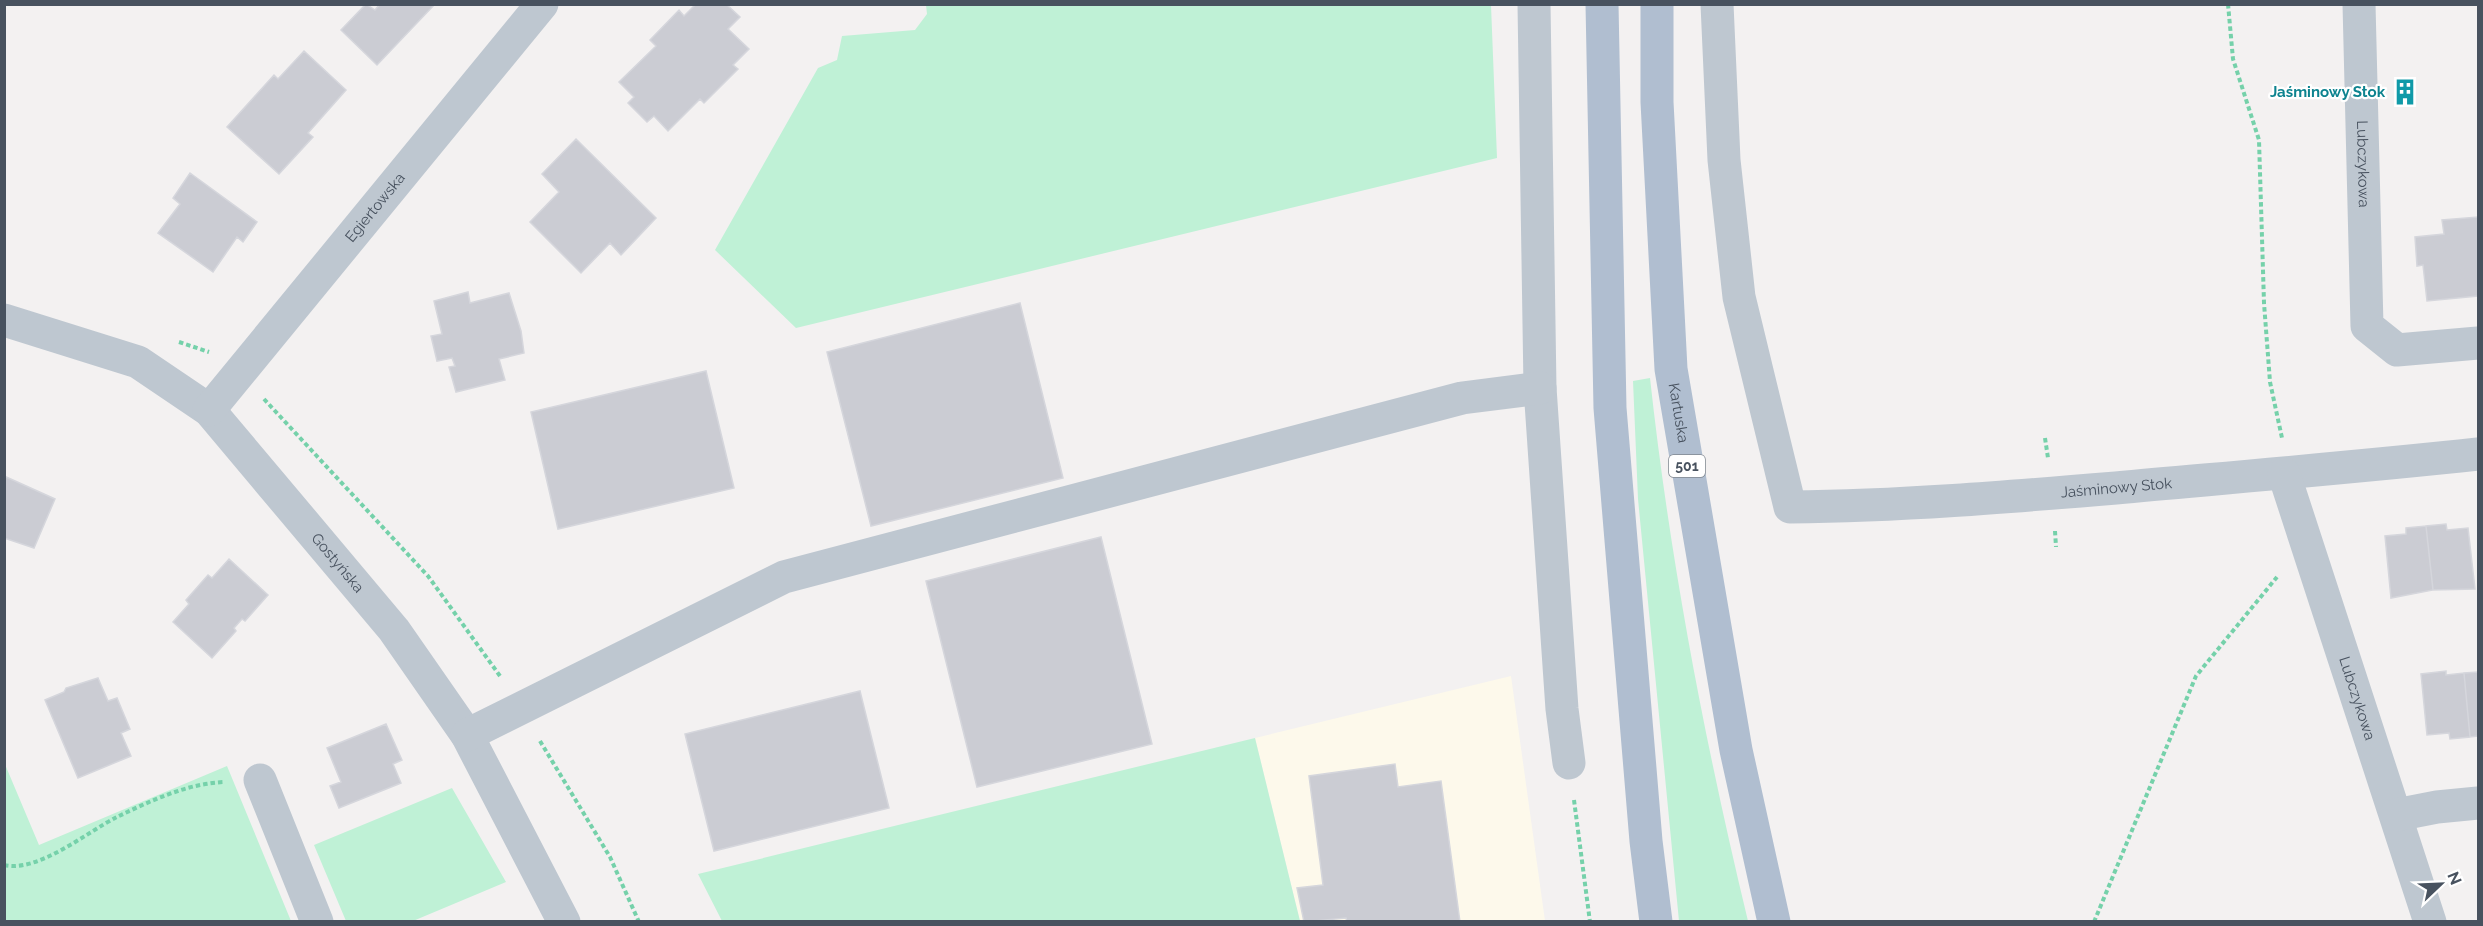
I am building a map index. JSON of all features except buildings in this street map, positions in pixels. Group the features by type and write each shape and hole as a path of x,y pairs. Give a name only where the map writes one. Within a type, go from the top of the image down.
{"main road":[{"path":"1602,4 1610,408 1645,829 1656,921"},
{"name":"Kartuska","path":"1656,4 1658,149 1671,369 1736,750 1774,921"}],"street":[{"name":"Egiertowska","path":"209,410 542,4"},
{"path":"1534,4 1540,388 1562,708 1569,763"},
{"name":"Jaśminowy Stok","path":"1717,4 1725,159 1739,297 1790,507 1878,506 2284,474 2478,454"},
{"name":"Lubczykowa","path":"2359,4 2367,326 2397,350 2478,343"},
{"name":"Gostyńska","path":"4,320 138,362 209,410 394,630 467,735 564,921"},
{"path":"467,735 784,577 1462,398 1540,388"},
{"name":"Lubczykowa","path":"2284,474 2305,546 2430,921"},
{"path":"260,780 317,921"},
{"path":"2396,815 2437,807 2478,803"}],"path":[{"path":"2228,4 2233,59 2259,140 2270,382 2284,449 2284,474"},
{"path":"2094,921 2196,676 2305,546"},
{"path":"1569,763 1590,921"},
{"path":"4,865 34,863 117,817 200,783 260,780"}],"shaded area":[{"path":"1511,676 1545,921 1300,921 1255,738"}],"green space":[{"path":"926,5 1491,5 1497,158 796,328 715,250 818,68 837,60 842,36 915,30 927,14"},
{"path":"1650,378 1658,447 1690,651 1717,787 1748,921 1679,921 1638,499 1633,381"},
{"path":"1255,738 1300,921 722,921 698,874"},
{"path":"4,762 39,845 227,766 291,921 5,921"},
{"path":"452,788 506,882 413,921 346,921 314,845"}],"place":[{"name":"Jaśminowy Stok","path":"2405,92"}]}
